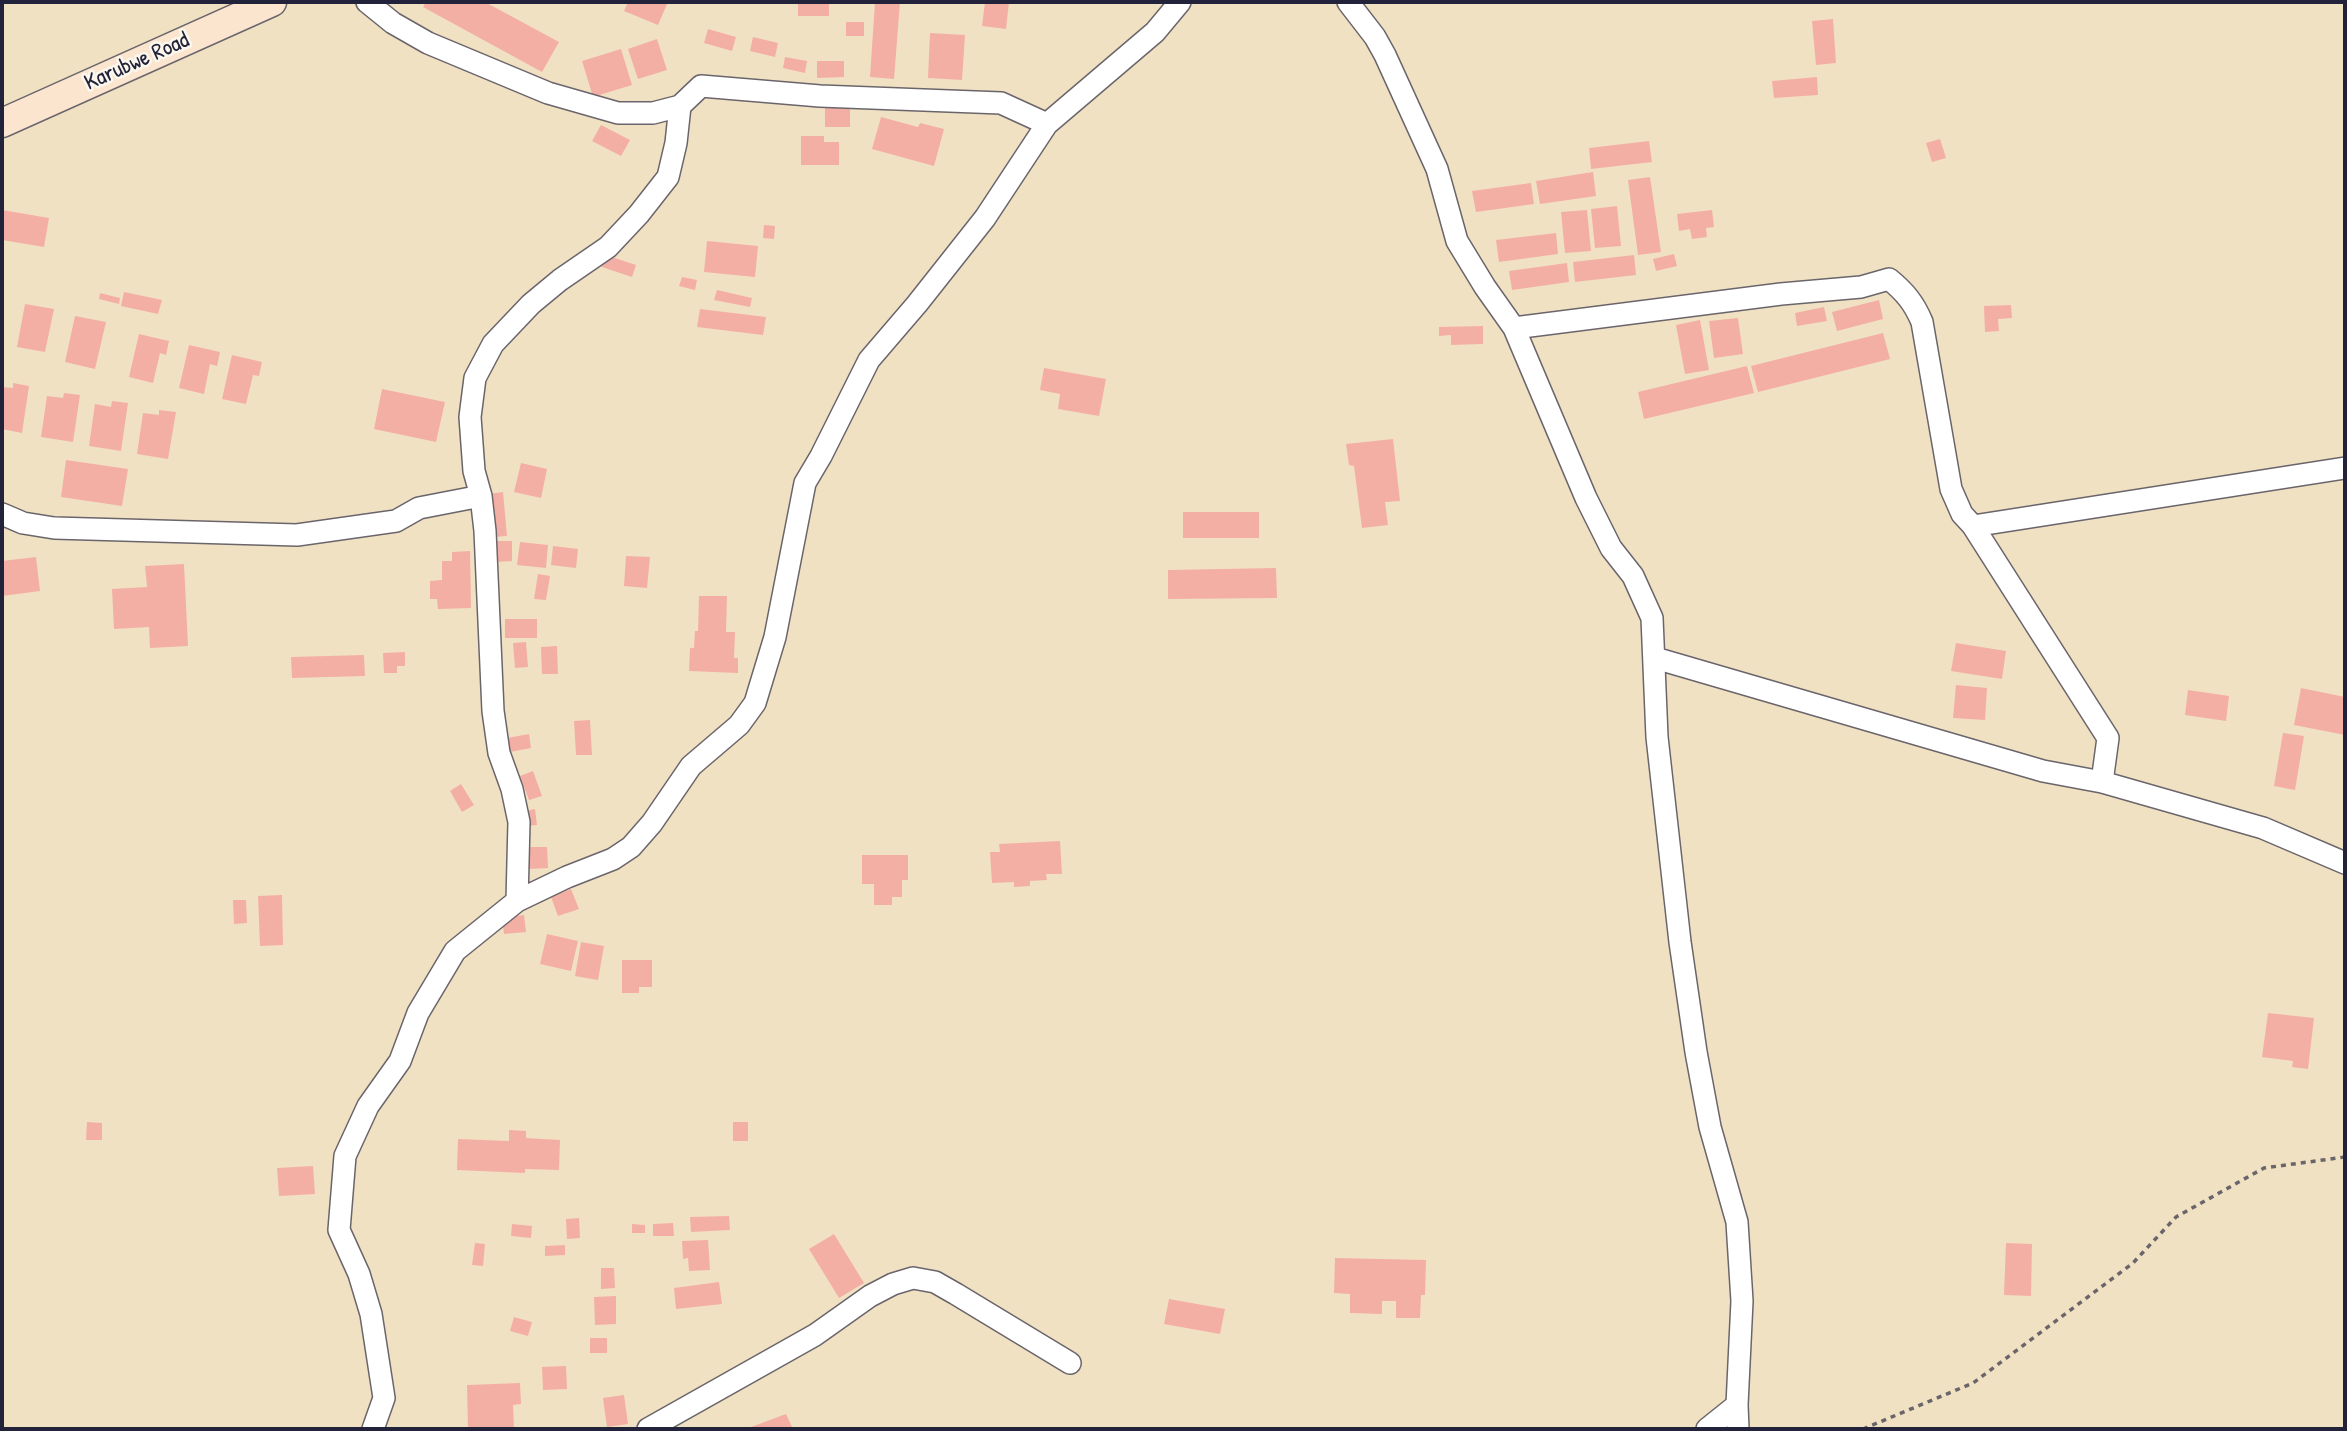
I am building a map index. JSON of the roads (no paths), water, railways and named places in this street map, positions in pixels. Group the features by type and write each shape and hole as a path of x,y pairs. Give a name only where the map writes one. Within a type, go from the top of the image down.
{"street":[{"name":"Karubwe Road","path":"2,123 272,2"},
{"path":"367,2 393,23 428,43 548,93 618,113 653,113 680,106 701,86 820,96 1001,103 1047,124"},
{"path":"373,1429 384,1398 371,1314 359,1274 339,1230 345,1156 368,1106 400,1060 418,1013 455,951 517,901 613,859 632,847 691,766 739,725 755,703 775,637 805,483 869,360 891,337 985,218 1047,124 1155,32 1180,2"},
{"path":"1348,2 1376,37 1437,169 1457,241 1514,328 1586,498 1611,548 1633,576 1652,618 1657,737 1680,942 1710,1127 1737,1222 1742,1301 1738,1429"},
{"path":"517,901 519,822 512,789 499,753 493,711 485,531 481,496 474,471 470,417 475,378 493,344 531,303 608,247 668,177 676,143 680,106"},
{"path":"1514,328 1780,294 1861,287 1889,279 1905,292 1916,306 1922,322 1951,489 1962,514 1973,526 2108,738 2102,782"},
{"path":"1973,526 2345,468"},
{"path":"2,514 23,523 54,528 297,535 396,521 419,508 481,496"},
{"path":"1655,658 2043,771 2102,782 2263,828 2345,863"},
{"path":"648,1429 815,1335 870,1296 893,1284 913,1278 935,1282 1070,1363"},
{"path":"1707,1429 1737,1405"}]}
